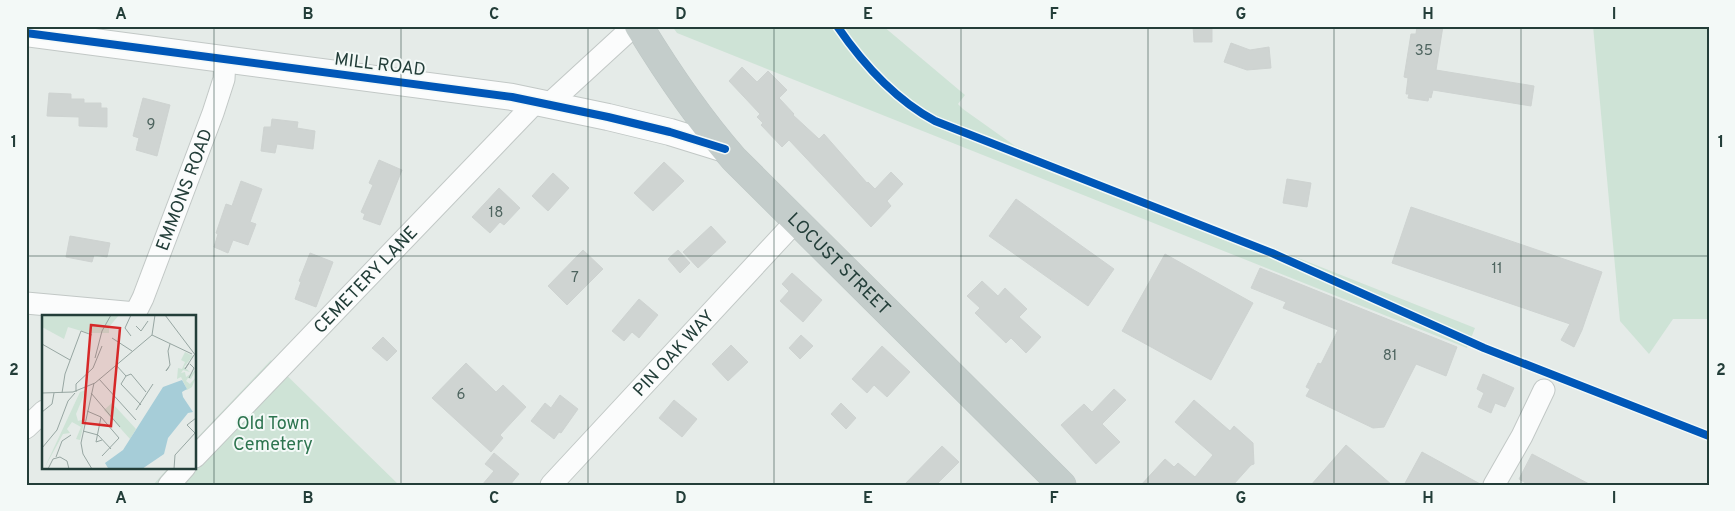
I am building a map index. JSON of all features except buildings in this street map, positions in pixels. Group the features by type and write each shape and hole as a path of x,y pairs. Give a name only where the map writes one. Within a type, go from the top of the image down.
{"highway":[{"name":"LOCUST STREET","path":"639,26 664,66 725,149 796,222 1062,485"}],"street":[{"name":"CEMETERY LANE","path":"196,456 543,103 634,26"},
{"name":"MILL ROAD","path":"26,33 416,84 543,103 670,132 725,149"},
{"name":"EMMONS ROAD","path":"135,314 213,113 224,79 225,59"},
{"name":"PIN OAK WAY","path":"551,485 796,222"},
{"path":"26,303 135,314"},
{"path":"1494,485 1522,436 1544,390"},
{"path":"26,428 42,413"},
{"path":"169,485 184,468"}],"green space":[{"path":"672,26 883,26 965,95 958,104 963,109 1015,146 1475,328 1467,348 677,33"},
{"path":"1593,26 1709,26 1709,319 1673,319 1649,354 1620,321"},
{"name":"Old Town Cemetery","path":"271,360 399,485 153,485 168,468 196,468 196,439"}],"cycle path":[{"path":"837,26 880,80 906,102 935,121 1272,253 1484,348 1709,436"},
{"path":"26,33 512,97 670,132 725,149"}]}
